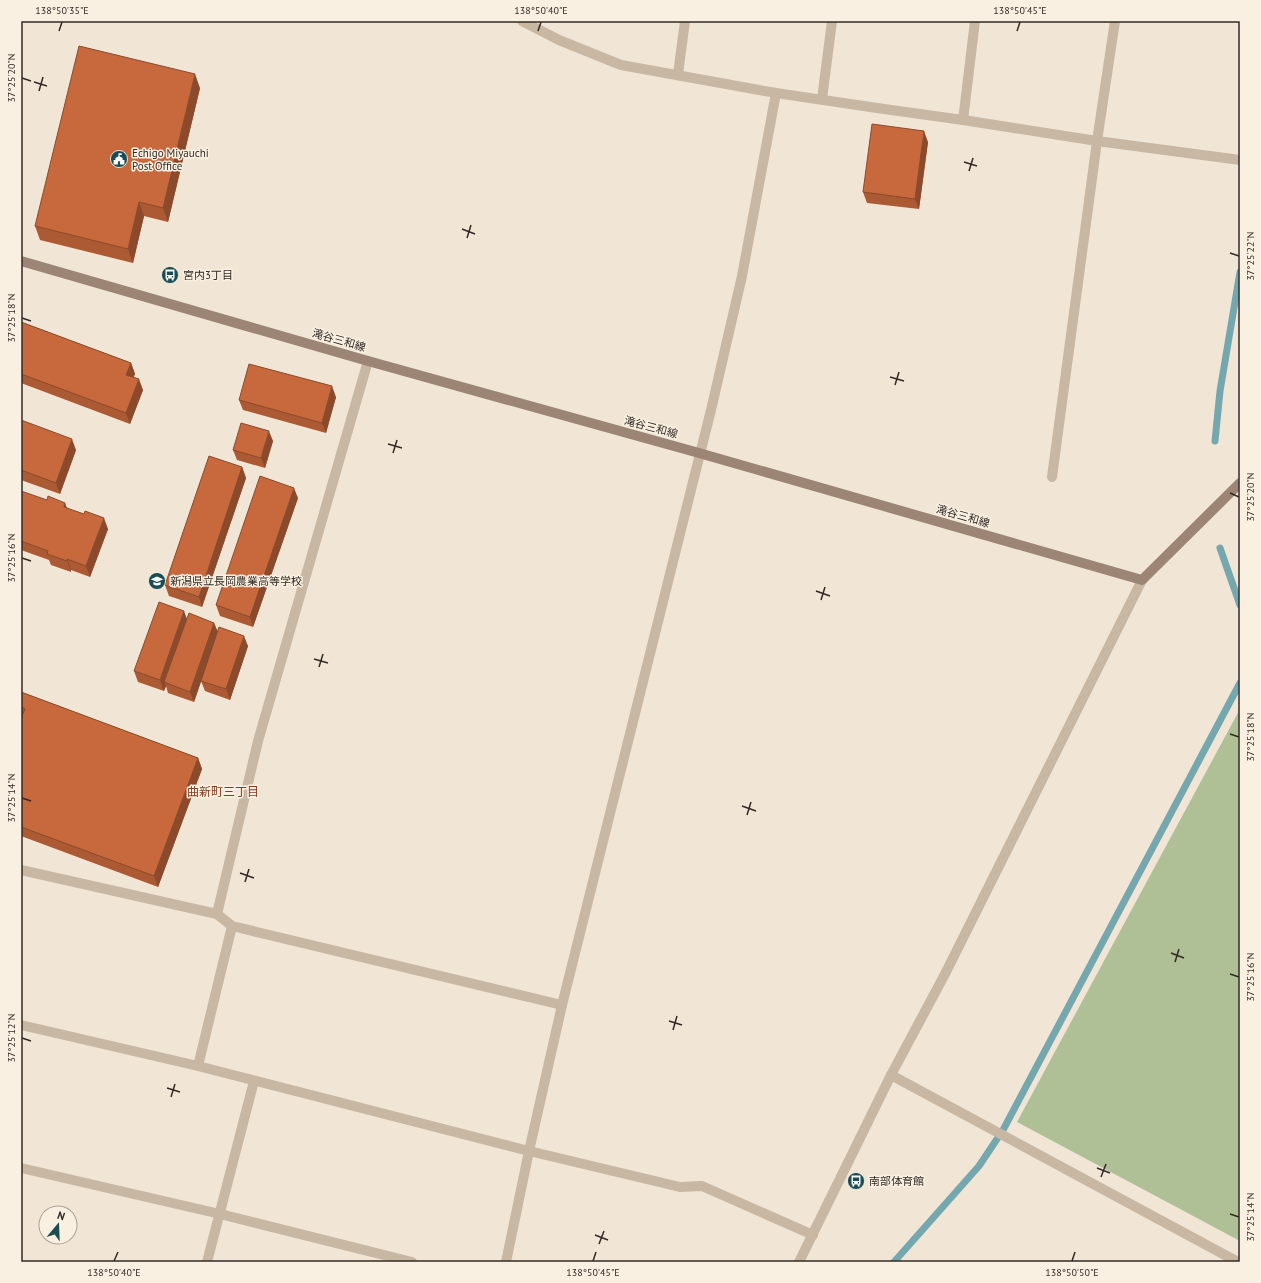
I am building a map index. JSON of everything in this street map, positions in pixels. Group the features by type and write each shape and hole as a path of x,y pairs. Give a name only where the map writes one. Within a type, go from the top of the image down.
{"main road":[{"name":"滝谷三和線","path":"21,261 368,361 699,453 1142,580"},
{"path":"1142,580 1240,483"}],"street":[{"path":"522,21 559,40 621,65 678,74 776,93 1097,141 1240,160"},
{"path":"678,74 685,21"},
{"path":"822,99 832,21"},
{"path":"963,120 975,21"},
{"path":"1052,477 1097,141 1115,21"},
{"path":"506,1262 529,1150 562,1005 742,276 776,93"},
{"path":"217,914 258,741 368,361"},
{"path":"799,1262 891,1076 946,974 1142,580"},
{"path":"21,870 217,914 232,926 562,1005"},
{"path":"198,1066 232,926"},
{"path":"21,1025 198,1066 529,1150 680,1186 702,1186 813,1234"},
{"path":"891,1076 1238,1262"},
{"path":"207,1262 254,1080"},
{"path":"21,1168 220,1214 412,1262"}],"green space":[{"path":"1240,709 1240,1241 1017,1122"}],"building":[{"path":"79,46 195,74 163,208 139,202 128,249 35,226"},
{"path":"872,124 924,131 915,199 863,192"},
{"path":"21,322 131,363 126,375 139,379 126,413 21,374"},
{"path":"249,364 332,386 322,423 239,400"},
{"path":"21,420 72,439 56,483 21,470"},
{"path":"241,423 269,431 261,458 233,450"},
{"path":"209,456 242,467 199,597 165,585"},
{"path":"260,476 294,488 250,617 216,605"},
{"path":"21,491 47,500 48,496 65,503 64,507 84,514 85,511 104,518 86,566 47,554 48,551 21,541"},
{"path":"159,602 184,611 160,680 134,671"},
{"path":"189,613 214,623 190,692 164,682"},
{"path":"219,627 244,636 226,689 201,681"},
{"path":"21,692 198,758 154,876 21,827 21,718 25,709 21,707"}],"waterway":[{"path":"1215,441 1220,391 1240,272"},
{"path":"1220,548 1240,605"},
{"path":"894,1262 979,1166 1003,1130 1240,683"}],"place":[{"name":"Echigo Miyauchi Post Office","path":"119,159"},
{"name":"宮内3丁目","path":"170,275"},
{"name":"新潟県立長岡農業高等学校","path":"157,581"},
{"name":"南部体育館","path":"856,1181"}],"district":[{"name":"曲新町三丁目","path":"223,792"}]}
